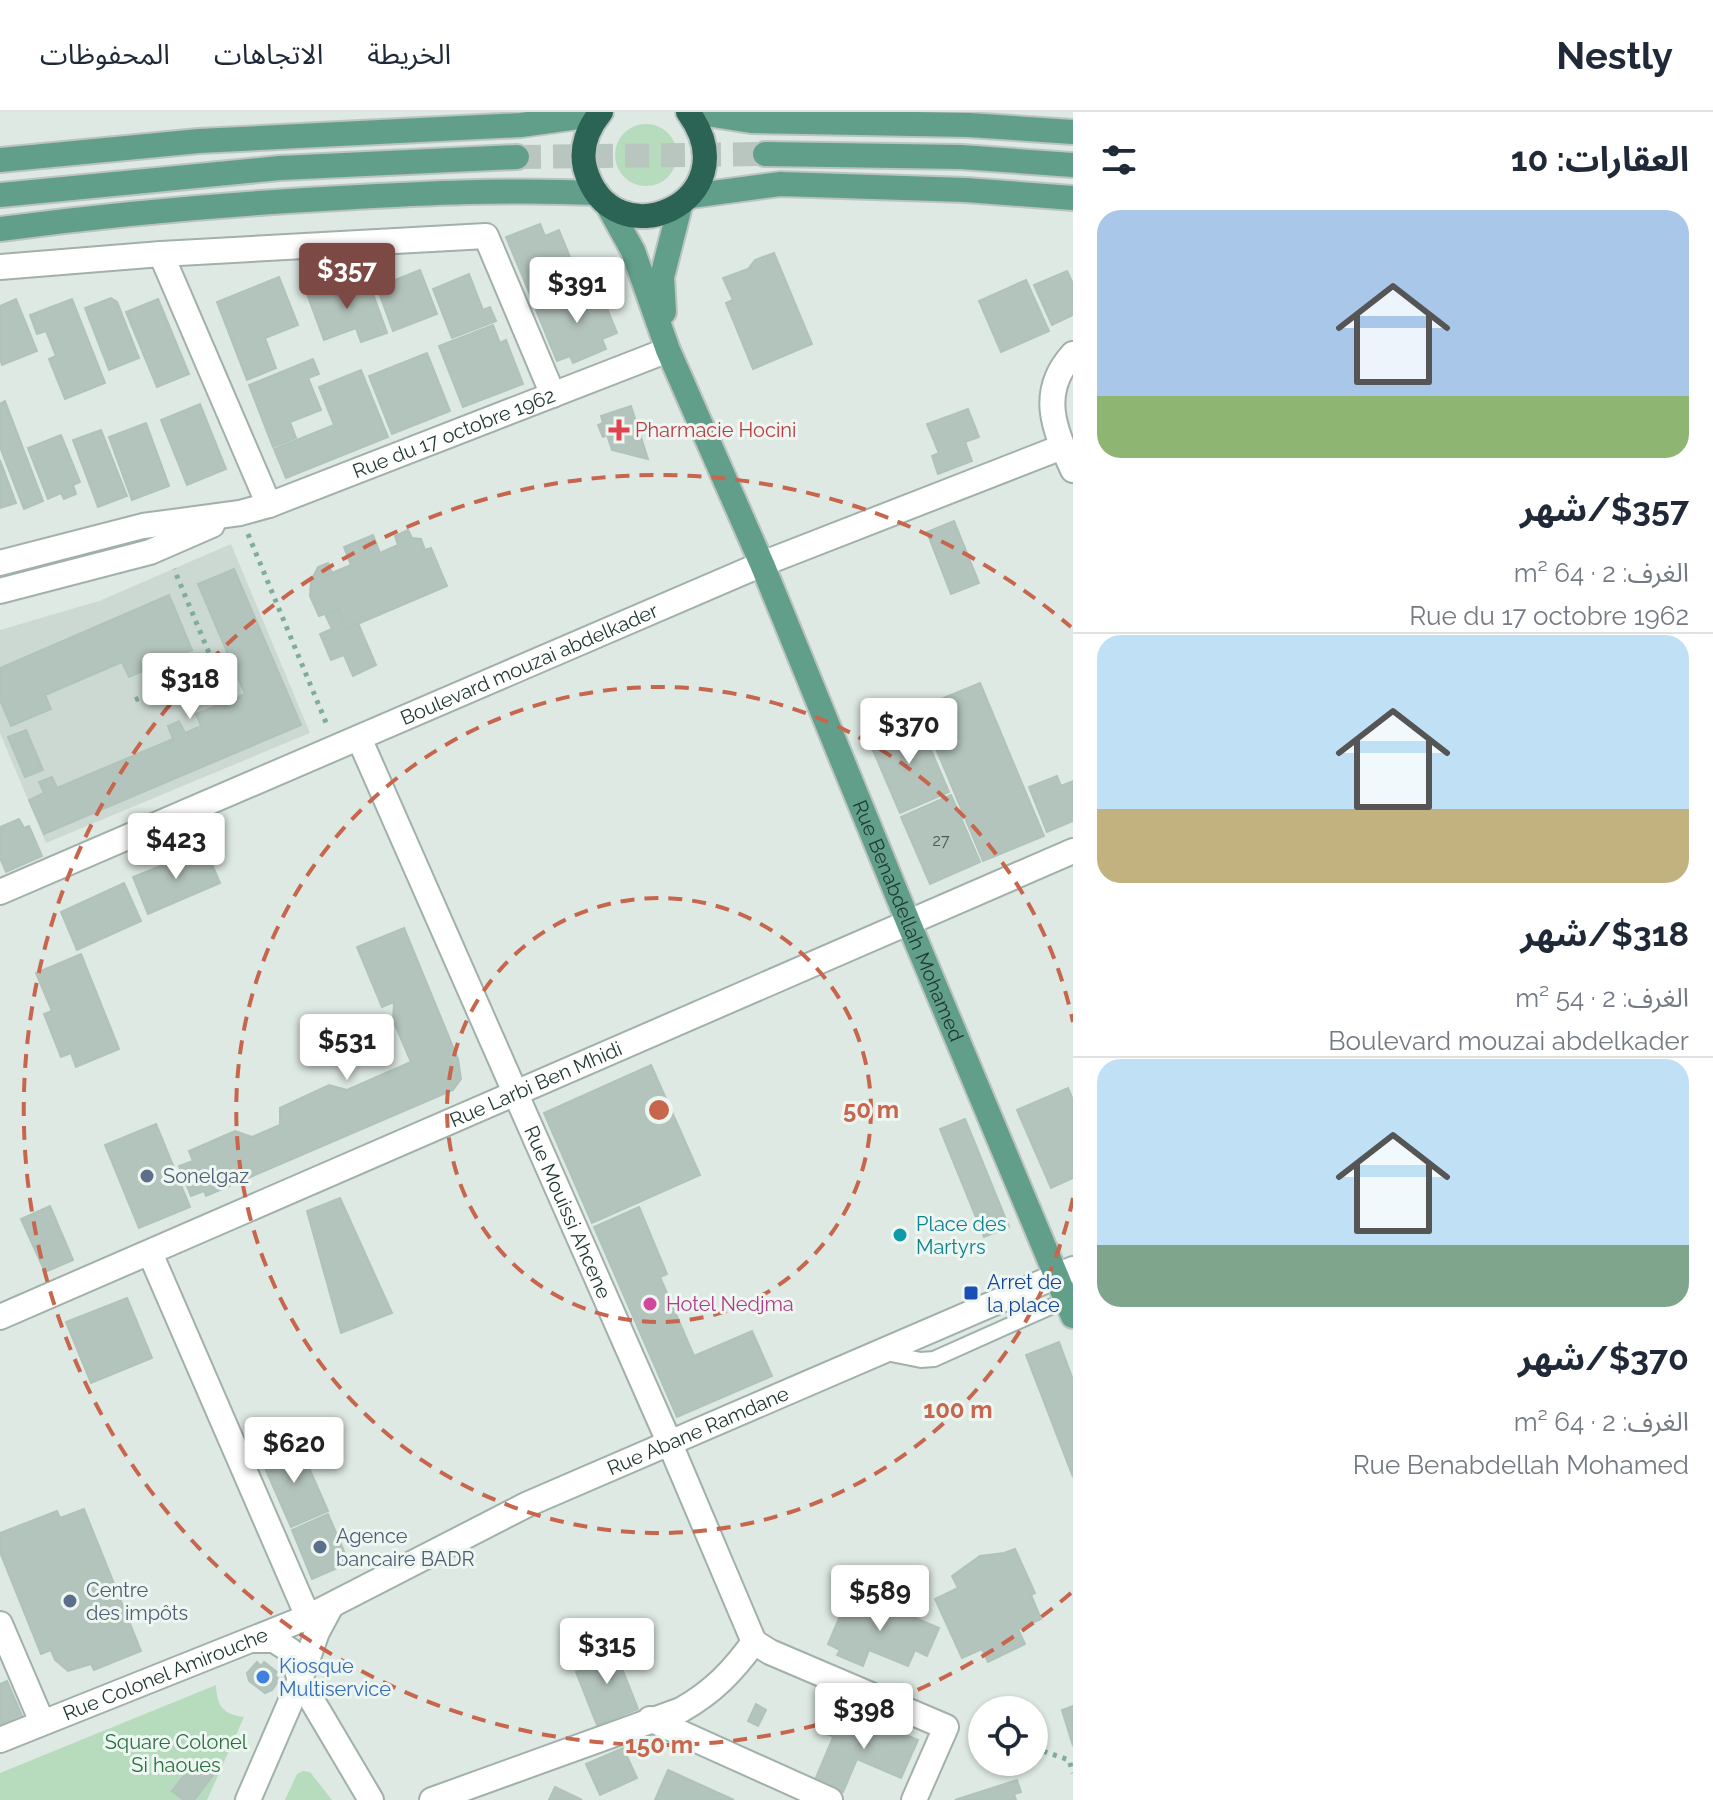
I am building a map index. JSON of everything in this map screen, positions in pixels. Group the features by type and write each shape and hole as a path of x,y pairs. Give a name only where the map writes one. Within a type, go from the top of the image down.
{"highway":[{"path":"600,113 589,129 584,145 583,162 588,179 602,199 635,216 651,217 686,201 701,180 705,153 691,112"}],"main road":[{"path":"691,112 751,121 969,125 1073,132"},
{"path":"0,160 199,141 521,125 600,113"},
{"path":"765,154 961,157 1073,165"},
{"path":"0,195 280,168 517,157"},
{"path":"686,201 780,184 966,190 1073,198"},
{"path":"0,229 259,202 459,191 529,190 602,199"},
{"name":"Rue Benabdellah Mohamed","path":"602,199 633,251 668,350 762,564 909,924 1064,1272 1070,1308"},
{"name":"Rue Benabdellah Mohamed","path":"668,350 662,277 686,201"}],"street":[{"path":"0,267 161,254 486,236 553,395"},
{"path":"161,254 269,505"},
{"name":"Rue du 17 octobre 1962","path":"0,563 143,526 240,513 269,505 668,350"},
{"path":"1073,354 1057,372 1051,411 1073,470"},
{"name":"Boulevard mouzai abdelkader","path":"0,892 762,564 1062,447"},
{"name":"Rue du 17 octobre 1962","path":"0,591 150,552 240,513"},
{"name":"Rue Mouissi Ahcene","path":"359,738 754,1642"},
{"name":"Rue Larbi Ben Mhidi","path":"0,1317 1073,851"},
{"path":"150,1253 308,1617"},
{"name":"Rue Abane Ramdane","path":"331,1606 528,1504 1064,1272"},
{"path":"248,1800 300,1680 317,1632 331,1606"},
{"name":"Rue Colonel Amirouche","path":"0,1740 331,1606"},
{"path":"0,1624 42,1722"},
{"path":"249,1640 274,1640 283,1644 297,1663 300,1680 371,1800"},
{"path":"432,1800 681,1710 707,1696 734,1671 754,1642 770,1652 946,1727 914,1800"},
{"path":"650,1719 830,1800"}],"lane":[{"path":"882,1353 921,1360 934,1359 1070,1308"}],"path":[{"path":"240,513 336,748"},
{"path":"135,700 214,665 164,546"},
{"path":"1048,1753 1069,1760 1073,1773"}],"shaded area":[{"path":"231,544 310,733 46,843 0,733 0,630 99,601"}],"green space":[{"path":"646,124 658,126 668,133 675,143 675,167 668,177 658,184 646,186 634,184 624,177 617,167 615,155 617,143 624,133 634,126"},
{"name":"Square Colonel Si haoues","path":"216,1685 222,1708 244,1717 207,1800 0,1800 0,1773"},
{"path":"310,1772 332,1800 285,1800 297,1774"}],"building":[{"path":"540,224 545,236 559,230 581,284 534,304 506,237"},
{"path":"774,253 812,344 753,369 726,303 733,300 723,278 748,269 755,260"},
{"path":"420,270 437,314 393,331 377,287"},
{"path":"1067,271 1073,284 1073,315 1052,325 1034,285"},
{"path":"469,274 483,310 490,307 496,321 452,338 433,289"},
{"path":"279,277 298,325 265,338 276,368 247,380 217,302"},
{"path":"368,280 387,333 361,342 356,328 324,340 306,291 333,281 337,292"},
{"path":"1026,280 1049,331 1001,352 979,301"},
{"path":"597,284 617,333 602,339 606,349 573,363 570,356 557,361 536,310"},
{"path":"111,298 117,302 139,358 109,370 85,308"},
{"path":"16,299 37,351 2,365 0,306"},
{"path":"72,299 105,383 65,399 49,359 56,356 46,331 37,334 30,315"},
{"path":"158,299 189,374 157,387 126,312"},
{"path":"493,325 500,343 506,340 523,384 463,407 439,346"},
{"path":"427,353 450,411 392,434 369,376"},
{"path":"313,359 319,374 308,378 321,410 290,422 296,438 273,447 249,385"},
{"path":"361,370 388,437 286,478 274,449 334,425 319,387"},
{"path":"5,401 43,501 24,509 0,447 0,404"},
{"path":"200,404 226,469 187,485 161,420"},
{"name":"Pharmacie Hocini","path":"631,406 648,459 612,450 607,435 603,437 598,425 603,423 601,416"},
{"path":"968,409 979,437 965,442 972,461 938,474 932,456 939,453 927,424"},
{"path":"146,423 169,486 132,500 109,437"},
{"path":"101,430 127,496 98,507 73,440"},
{"path":"61,435 80,482 73,485 76,494 64,499 61,493 48,499 28,448"},
{"path":"0,460 16,503 0,508"},
{"path":"954,521 979,583 951,594 927,532"},
{"path":"408,530 412,538 421,539 425,550 431,548 447,586 346,629 338,609 319,616 310,596 311,581 318,567 328,563 332,573 351,565 344,547 373,535 380,553 398,545 395,536"},
{"path":"234,569 301,725 44,834 29,800 44,793 39,782 52,777 57,788 173,739 168,726 179,721 185,733 201,726 196,714 245,694 198,584"},
{"path":"169,595 192,650 129,677 122,662 45,695 51,709 11,726 0,700 0,668"},
{"path":"338,609 346,629 358,623 376,665 353,676 344,655 331,660 320,634 332,629 325,614"},
{"path":"980,683 1044,836 983,861 919,708"},
{"path":"918,720 949,792 900,813 869,741"},
{"path":"26,730 43,770 25,777 8,737"},
{"path":"1057,776 1061,786 1073,781 1073,821 1047,832 1029,787"},
{"path":"951,795 980,862 930,884 901,817"},
{"path":"19,819 24,828 29,826 42,856 6,872 0,858 0,827"},
{"path":"205,848 220,883 148,914 133,877"},
{"path":"124,883 141,921 77,950 61,912"},
{"path":"404,928 458,1059 461,1079 453,1090 206,1196 204,1191 191,1196 179,1166 193,1161 189,1151 235,1131 252,1137 280,1125 280,1108 329,1085 347,1090 411,1062 393,1020 394,1002 382,1007 357,947"},
{"path":"81,954 119,1049 76,1067 71,1053 61,1057 44,1014 52,1011 36,973"},
{"path":"651,1065 700,1175 592,1223 544,1113"},
{"path":"1068,1088 1073,1100 1073,1178 1051,1188 1017,1110"},
{"path":"965,1119 1009,1227 984,1237 940,1129"},
{"name":"Sonelgaz","path":"156,1124 190,1207 139,1228 105,1145"},
{"path":"340,1198 392,1313 341,1333 307,1211"},
{"path":"50,1206 73,1260 45,1272 21,1219"},
{"name":"Hotel Nedjma","path":"639,1207 667,1274 660,1277 694,1356 752,1331 772,1376 677,1417 594,1227"},
{"path":"127,1298 152,1358 91,1383 66,1322"},
{"path":"1059,1342 1073,1380 1073,1477 1026,1355"},
{"path":"298,1443 328,1511 291,1527 261,1459"},
{"name":"Centre des impôts","path":"84,1509 141,1651 94,1670 91,1664 68,1671 55,1660 51,1650 41,1654 0,1552 0,1533 57,1511 60,1518"},
{"name":"Agence bancaire BADR","path":"328,1514 349,1563 312,1579 292,1530"},
{"path":"1015,1549 1035,1593 1031,1595 1041,1619 1018,1629 1025,1644 988,1662 982,1649 962,1658 935,1599 958,1588 952,1576 980,1556"},
{"path":"865,1596 939,1628 927,1656 915,1650 908,1666 869,1650 863,1666 837,1655 840,1650 828,1644 847,1600 861,1605"},
{"path":"612,1643 638,1709 597,1725 576,1672 596,1664 592,1651"},
{"name":"Kiosque Multiservice","path":"257,1662 261,1666 264,1662 277,1672 275,1675 279,1680 272,1690 265,1693 249,1681 247,1673"},
{"path":"7,1681 23,1718 0,1729 0,1684"},
{"path":"756,1704 766,1710 758,1726 748,1721"},
{"path":"834,1704 846,1709 834,1737 822,1732"},
{"path":"1073,1706 1073,1746 1062,1710"},
{"path":"842,1716 866,1726 869,1719 918,1740 901,1778 857,1759 843,1792 815,1780"},
{"path":"623,1748 637,1778 600,1795 586,1764"},
{"path":"196,1760 214,1774 194,1800 184,1800 172,1791"},
{"path":"668,1770 734,1800 655,1800"},
{"path":"1017,1780 1021,1792 1014,1794 1016,1800 955,1800"},
{"path":"555,1787 582,1800 549,1800"}],"tunnel":[{"path":"517,157 765,154"}],"place":[{"name":"Pharmacie Hocini","path":"619,430"},
{"name":"Sonelgaz","path":"147,1176"},
{"name":"Place des Martyrs","path":"900,1235"},
{"name":"Arret de la place","path":"971,1293"},
{"name":"Hotel Nedjma","path":"650,1304"},
{"name":"Agence bancaire BADR","path":"320,1547"},
{"name":"Centre des impôts","path":"70,1601"},
{"name":"Kiosque Multiservice","path":"263,1677"}]}
